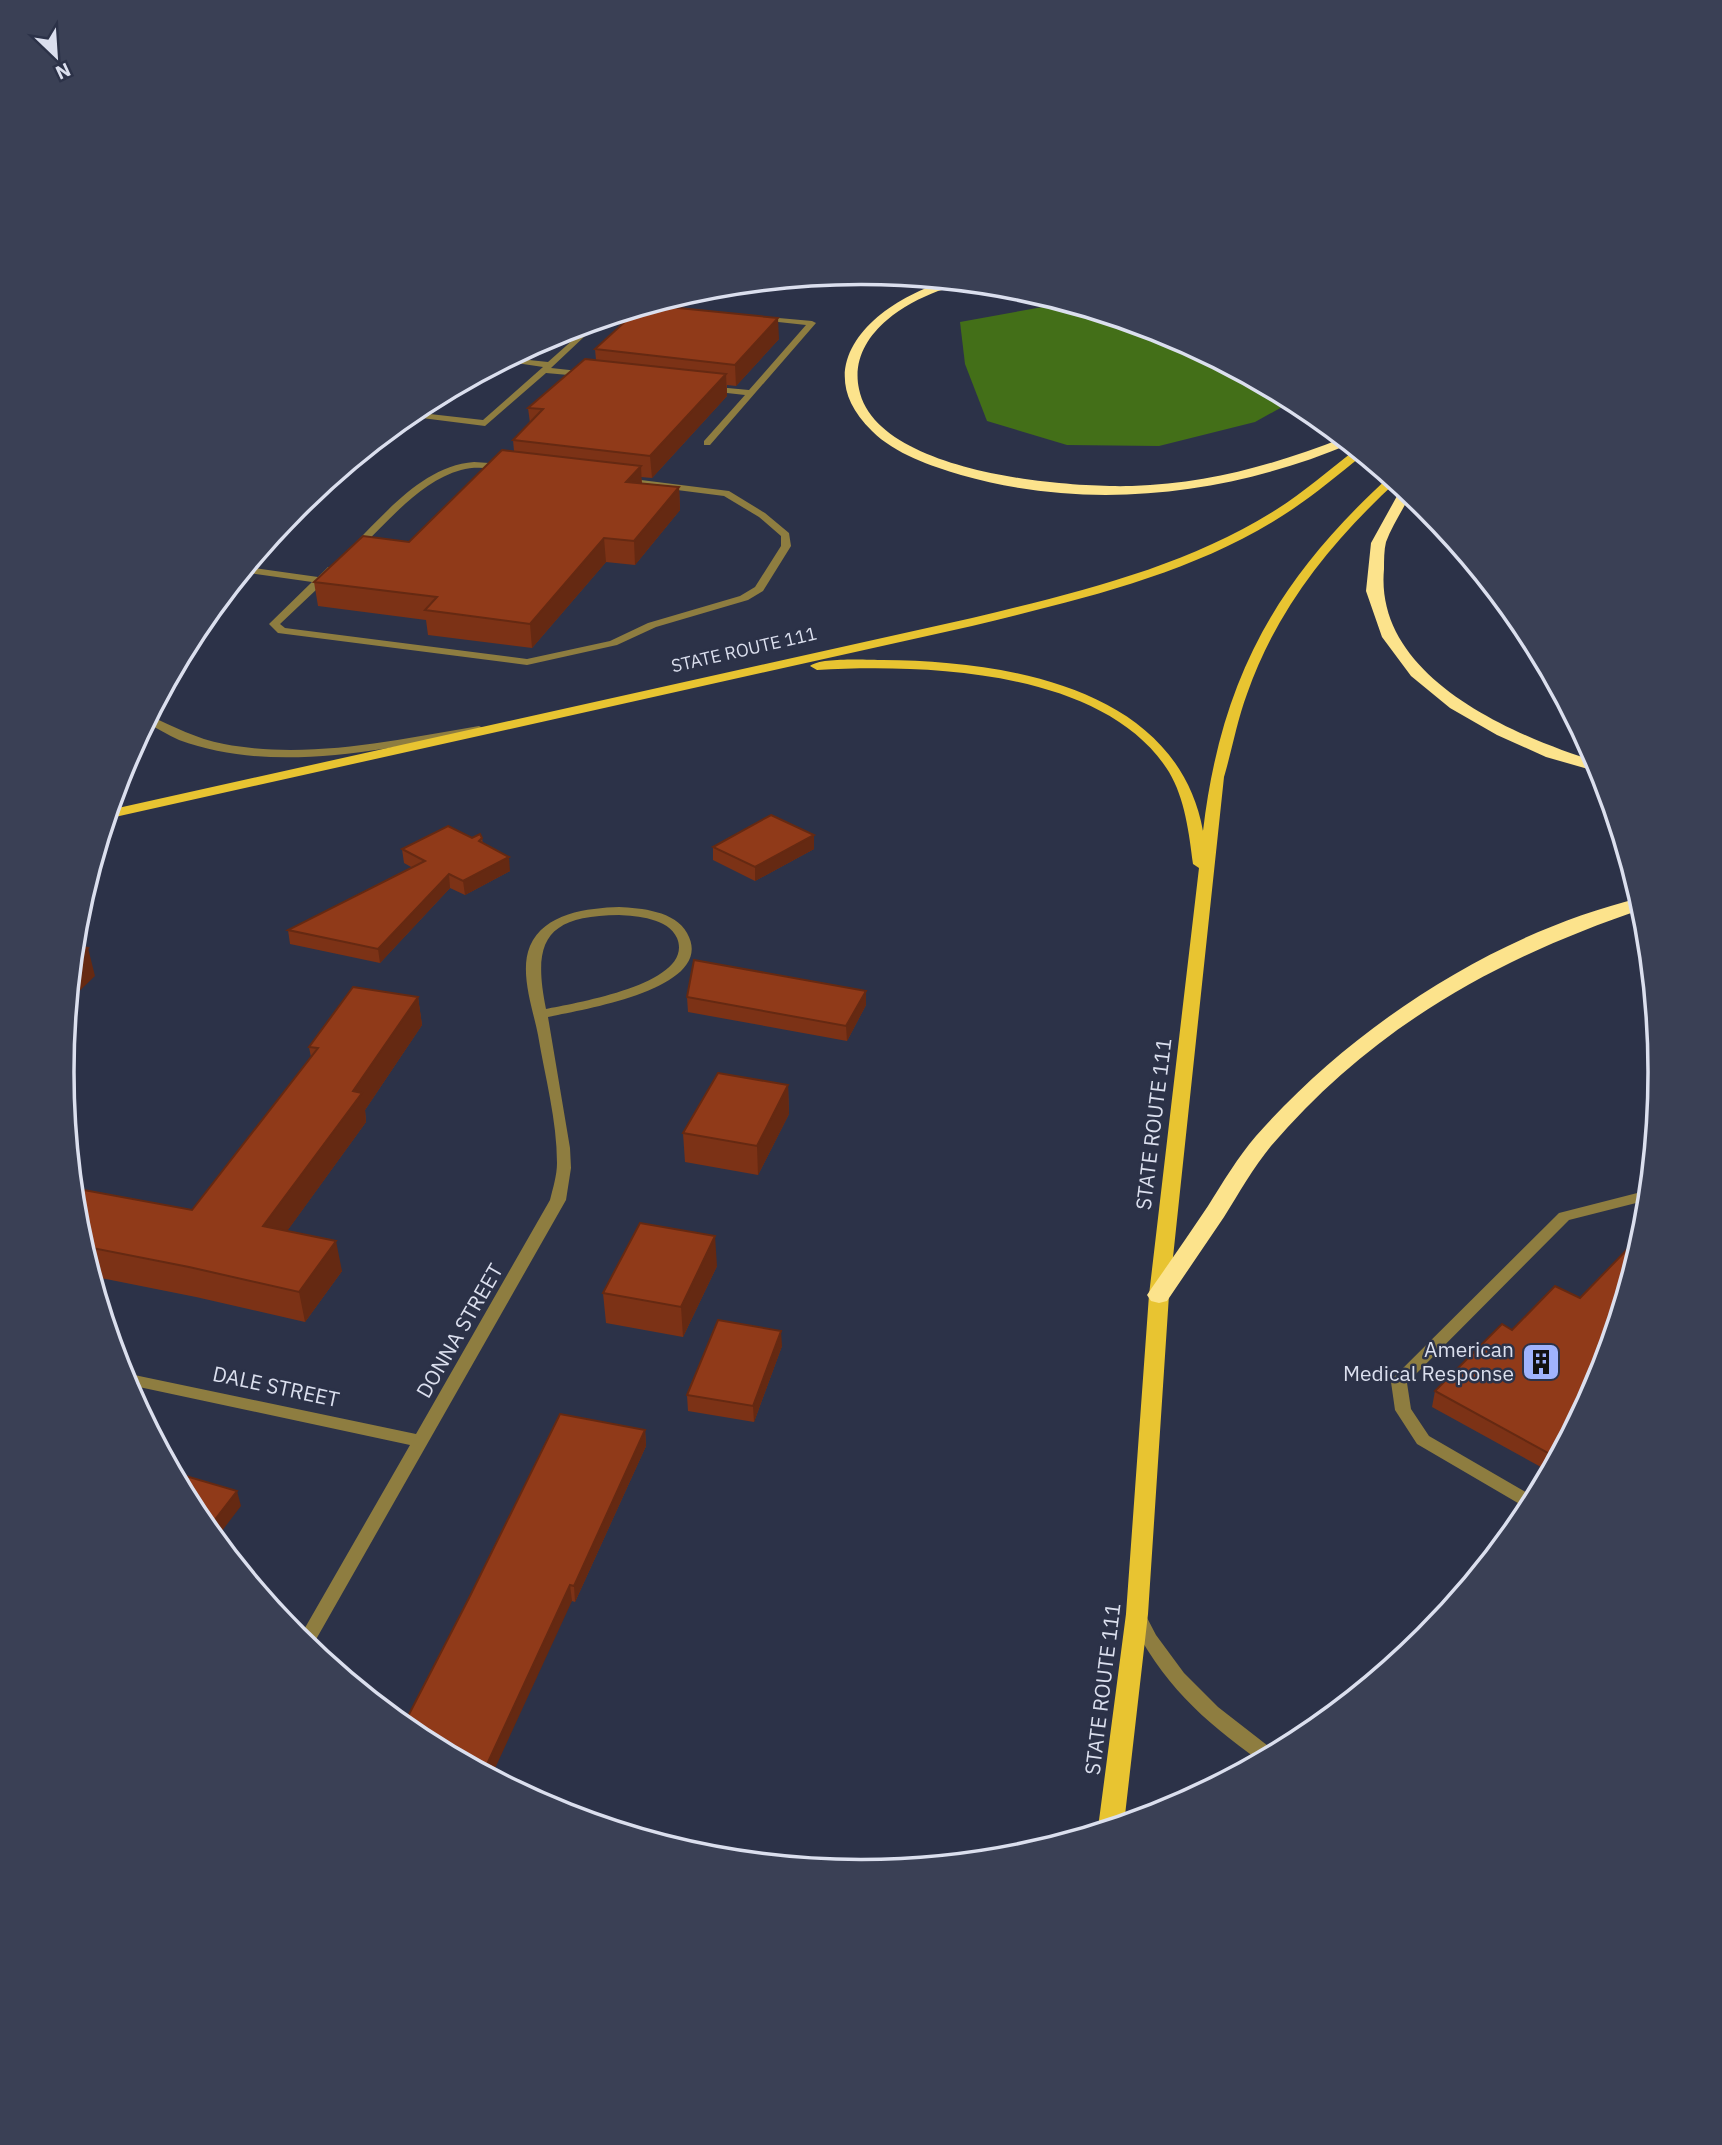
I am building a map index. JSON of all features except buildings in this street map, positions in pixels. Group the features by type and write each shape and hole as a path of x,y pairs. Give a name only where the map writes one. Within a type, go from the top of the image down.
{"highway":[{"path":"936,289 912,298 883,317 862,340 851,365 854,398 868,421 892,442 927,459 975,474 1020,483 1068,488 1130,489 1231,478 1304,458 1337,446"},
{"path":"1401,499 1375,548 1372,575 1376,605 1399,650 1429,684 1471,715 1544,750 1585,763"},
{"path":"1159,1295 1262,1143 1319,1082 1359,1046 1402,1013 1468,973 1561,930 1630,907"}],"main road":[{"name":"STATE ROUTE 111","path":"117,814 1015,612 1091,591 1166,566 1230,539 1315,489 1352,458"},
{"name":"STATE ROUTE 111","path":"1112,1819 1137,1614 1159,1295 1217,777 1240,694 1254,659 1285,601 1322,550 1386,486"},
{"path":"718,678 823,665 911,664 1010,676 1078,697 1116,716 1139,732 1174,769 1184,787 1193,820 1204,899"}],"street":[{"path":"707,443 812,323 743,316"},
{"path":"426,416 485,423 581,337"},
{"path":"520,363 599,376"},
{"path":"696,387 751,393"},
{"path":"350,552 432,479 456,468 483,464 510,467"},
{"path":"340,562 274,624 282,631 527,662 613,643 652,625 744,598 759,589 786,546 786,535 762,515 726,493 618,480"},
{"path":"254,571 320,580"},
{"path":"155,723 172,733 203,743 230,749 284,752 366,746 539,718"},
{"name":"DONNA STREET","path":"310,1635 558,1200 564,1164 541,1014 534,956 536,944 560,923 598,911 640,912 673,925 682,936 686,948 682,961 672,973 655,984 541,1014"},
{"path":"1523,1498 1423,1440 1403,1410 1399,1382 1564,1216 1638,1198"},
{"name":"DALE STREET","path":"136,1380 421,1441"},
{"path":"1137,1614 1155,1652 1184,1688 1225,1725 1260,1751"}],"green space":[{"path":"1044,307 1065,312 1162,345 1209,366 1282,407 1255,422 1159,446 1067,445 987,421 965,364 960,322"}],"place":[{"name":"American Medical Response","path":"1541,1362"}]}
